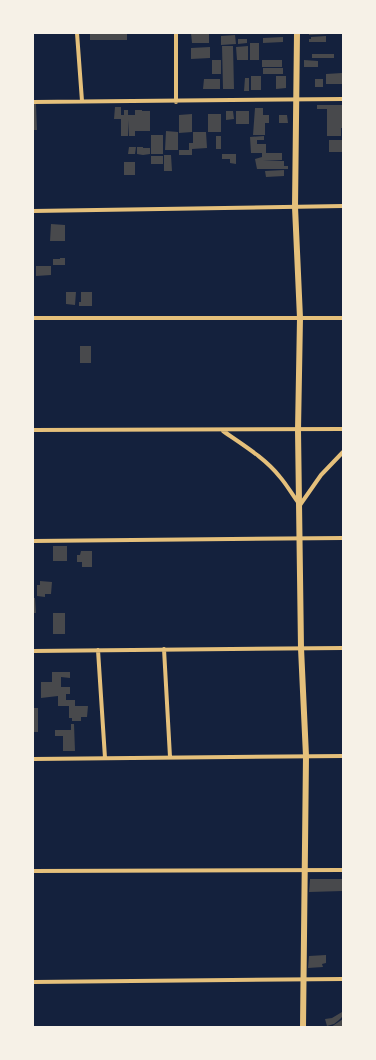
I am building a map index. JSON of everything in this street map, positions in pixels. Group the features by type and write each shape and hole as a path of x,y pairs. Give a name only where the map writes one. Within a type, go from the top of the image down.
{"street":[{"path":"77,33 82,101"},
{"path":"176,33 176,102"},
{"path":"298,33 295,207 300,318 298,430 301,648 306,756 303,1024"},
{"path":"33,102 176,102 343,99"},
{"path":"33,211 343,206"},
{"path":"33,318 343,318"},
{"path":"33,430 343,429"},
{"path":"223,430 270,466 280,477 300,505"},
{"path":"300,505 322,475 343,452"},
{"path":"33,541 343,538"},
{"path":"33,651 343,648"},
{"path":"98,650 105,758"},
{"path":"164,650 170,757"},
{"path":"33,759 343,756"},
{"path":"33,872 343,870"},
{"path":"33,982 343,979"},
{"path":"299,1027 303,1024"},
{"path":"303,1024 308,1027"}],"building":[{"path":"90,33 127,33 127,40 90,40"},
{"path":"191,33 209,33 209,43 192,43"},
{"path":"309,33 328,33 328,34 309,35"},
{"path":"235,35 236,44 221,45 221,36"},
{"path":"326,36 326,42 309,42 311,37"},
{"path":"283,37 283,42 263,43 263,38"},
{"path":"238,39 247,39 247,43 238,44"},
{"path":"250,43 259,43 259,60 250,60"},
{"path":"222,46 233,46 234,89 223,89"},
{"path":"248,46 248,60 237,60 236,47"},
{"path":"210,47 210,58 191,59 191,48"},
{"path":"312,54 334,54 334,58 312,58"},
{"path":"212,60 221,60 221,74 212,74"},
{"path":"262,60 282,60 282,67 262,67"},
{"path":"304,60 318,61 318,67 304,67"},
{"path":"263,68 283,68 283,74 263,74"},
{"path":"342,73 342,84 326,84 326,74"},
{"path":"251,76 261,76 261,90 251,90"},
{"path":"276,76 286,76 286,88 276,89"},
{"path":"245,78 249,78 249,91 244,91"},
{"path":"204,79 220,79 220,89 203,89"},
{"path":"315,79 323,79 323,87 315,87"},
{"path":"33,104 36,104 37,130 33,130"},
{"path":"317,105 343,105 343,128 341,128 341,136 327,136 327,109 317,109"},
{"path":"115,107 121,107 121,115 124,115 124,110 128,110 128,115 135,115 135,110 150,111 150,131 135,131 135,136 129,136 128,120 128,136 121,136 121,119 114,119"},
{"path":"255,108 263,108 263,115 269,115 269,123 265,123 265,135 253,135"},
{"path":"226,111 233,111 234,119 226,120"},
{"path":"236,111 249,111 249,124 236,124"},
{"path":"192,114 192,132 179,133 179,115"},
{"path":"208,114 221,114 221,132 208,132"},
{"path":"279,115 287,115 288,123 279,123"},
{"path":"166,131 178,132 178,150 165,150"},
{"path":"193,132 206,132 207,148 192,149 192,155 179,155 179,150 189,150 189,143 193,143"},
{"path":"151,135 163,135 163,154 151,154"},
{"path":"216,136 221,136 221,149 216,149"},
{"path":"264,136 264,140 257,140 257,144 266,144 266,153 251,153 250,137"},
{"path":"329,140 342,140 342,152 329,152"},
{"path":"129,147 136,147 135,154 128,154"},
{"path":"137,147 143,147 143,155 137,154"},
{"path":"143,148 150,148 150,154 143,155"},
{"path":"262,153 282,153 282,160 263,161 284,161 284,166 288,166 288,169 257,169 255,159 262,157"},
{"path":"222,154 236,154 236,164 230,163 230,159 222,159"},
{"path":"164,155 171,155 172,171 164,171"},
{"path":"151,156 163,156 163,164 151,164"},
{"path":"124,162 135,162 135,175 124,175"},
{"path":"284,170 284,176 266,177 265,171"},
{"path":"51,224 65,225 65,241 50,241"},
{"path":"65,258 65,265 53,265 53,259"},
{"path":"36,266 51,266 51,275 36,276"},
{"path":"66,292 76,292 75,305 66,304"},
{"path":"81,292 92,292 92,306 79,306 79,302 81,302"},
{"path":"80,346 91,346 91,363 80,363"},
{"path":"53,546 67,546 67,561 53,561"},
{"path":"81,551 92,551 92,567 82,567 82,562 77,562 77,555 80,555"},
{"path":"40,581 52,582 51,594 45,594 45,597 37,596 37,585 40,585"},
{"path":"33,598 35,598 36,613 33,613"},
{"path":"53,613 65,613 65,634 53,634"},
{"path":"52,672 70,672 70,678 61,677 61,687 70,687 70,694 66,694 66,700 75,700 75,706 88,706 87,717 81,717 81,721 72,721 72,718 69,718 69,706 58,706 58,696 41,698 41,682 52,682"},
{"path":"33,708 38,708 38,732 33,732"},
{"path":"71,724 74,724 75,751 63,751 63,736 55,736 55,730 71,730"},
{"path":"310,879 343,879 343,891 309,892"},
{"path":"326,955 326,963 322,964 323,967 308,968 309,956"},
{"path":"342,1012 343,1016 339,1020 334,1024 327,1026 325,1019 332,1018"},
{"path":"343,1019 342,1027 331,1027"}]}
